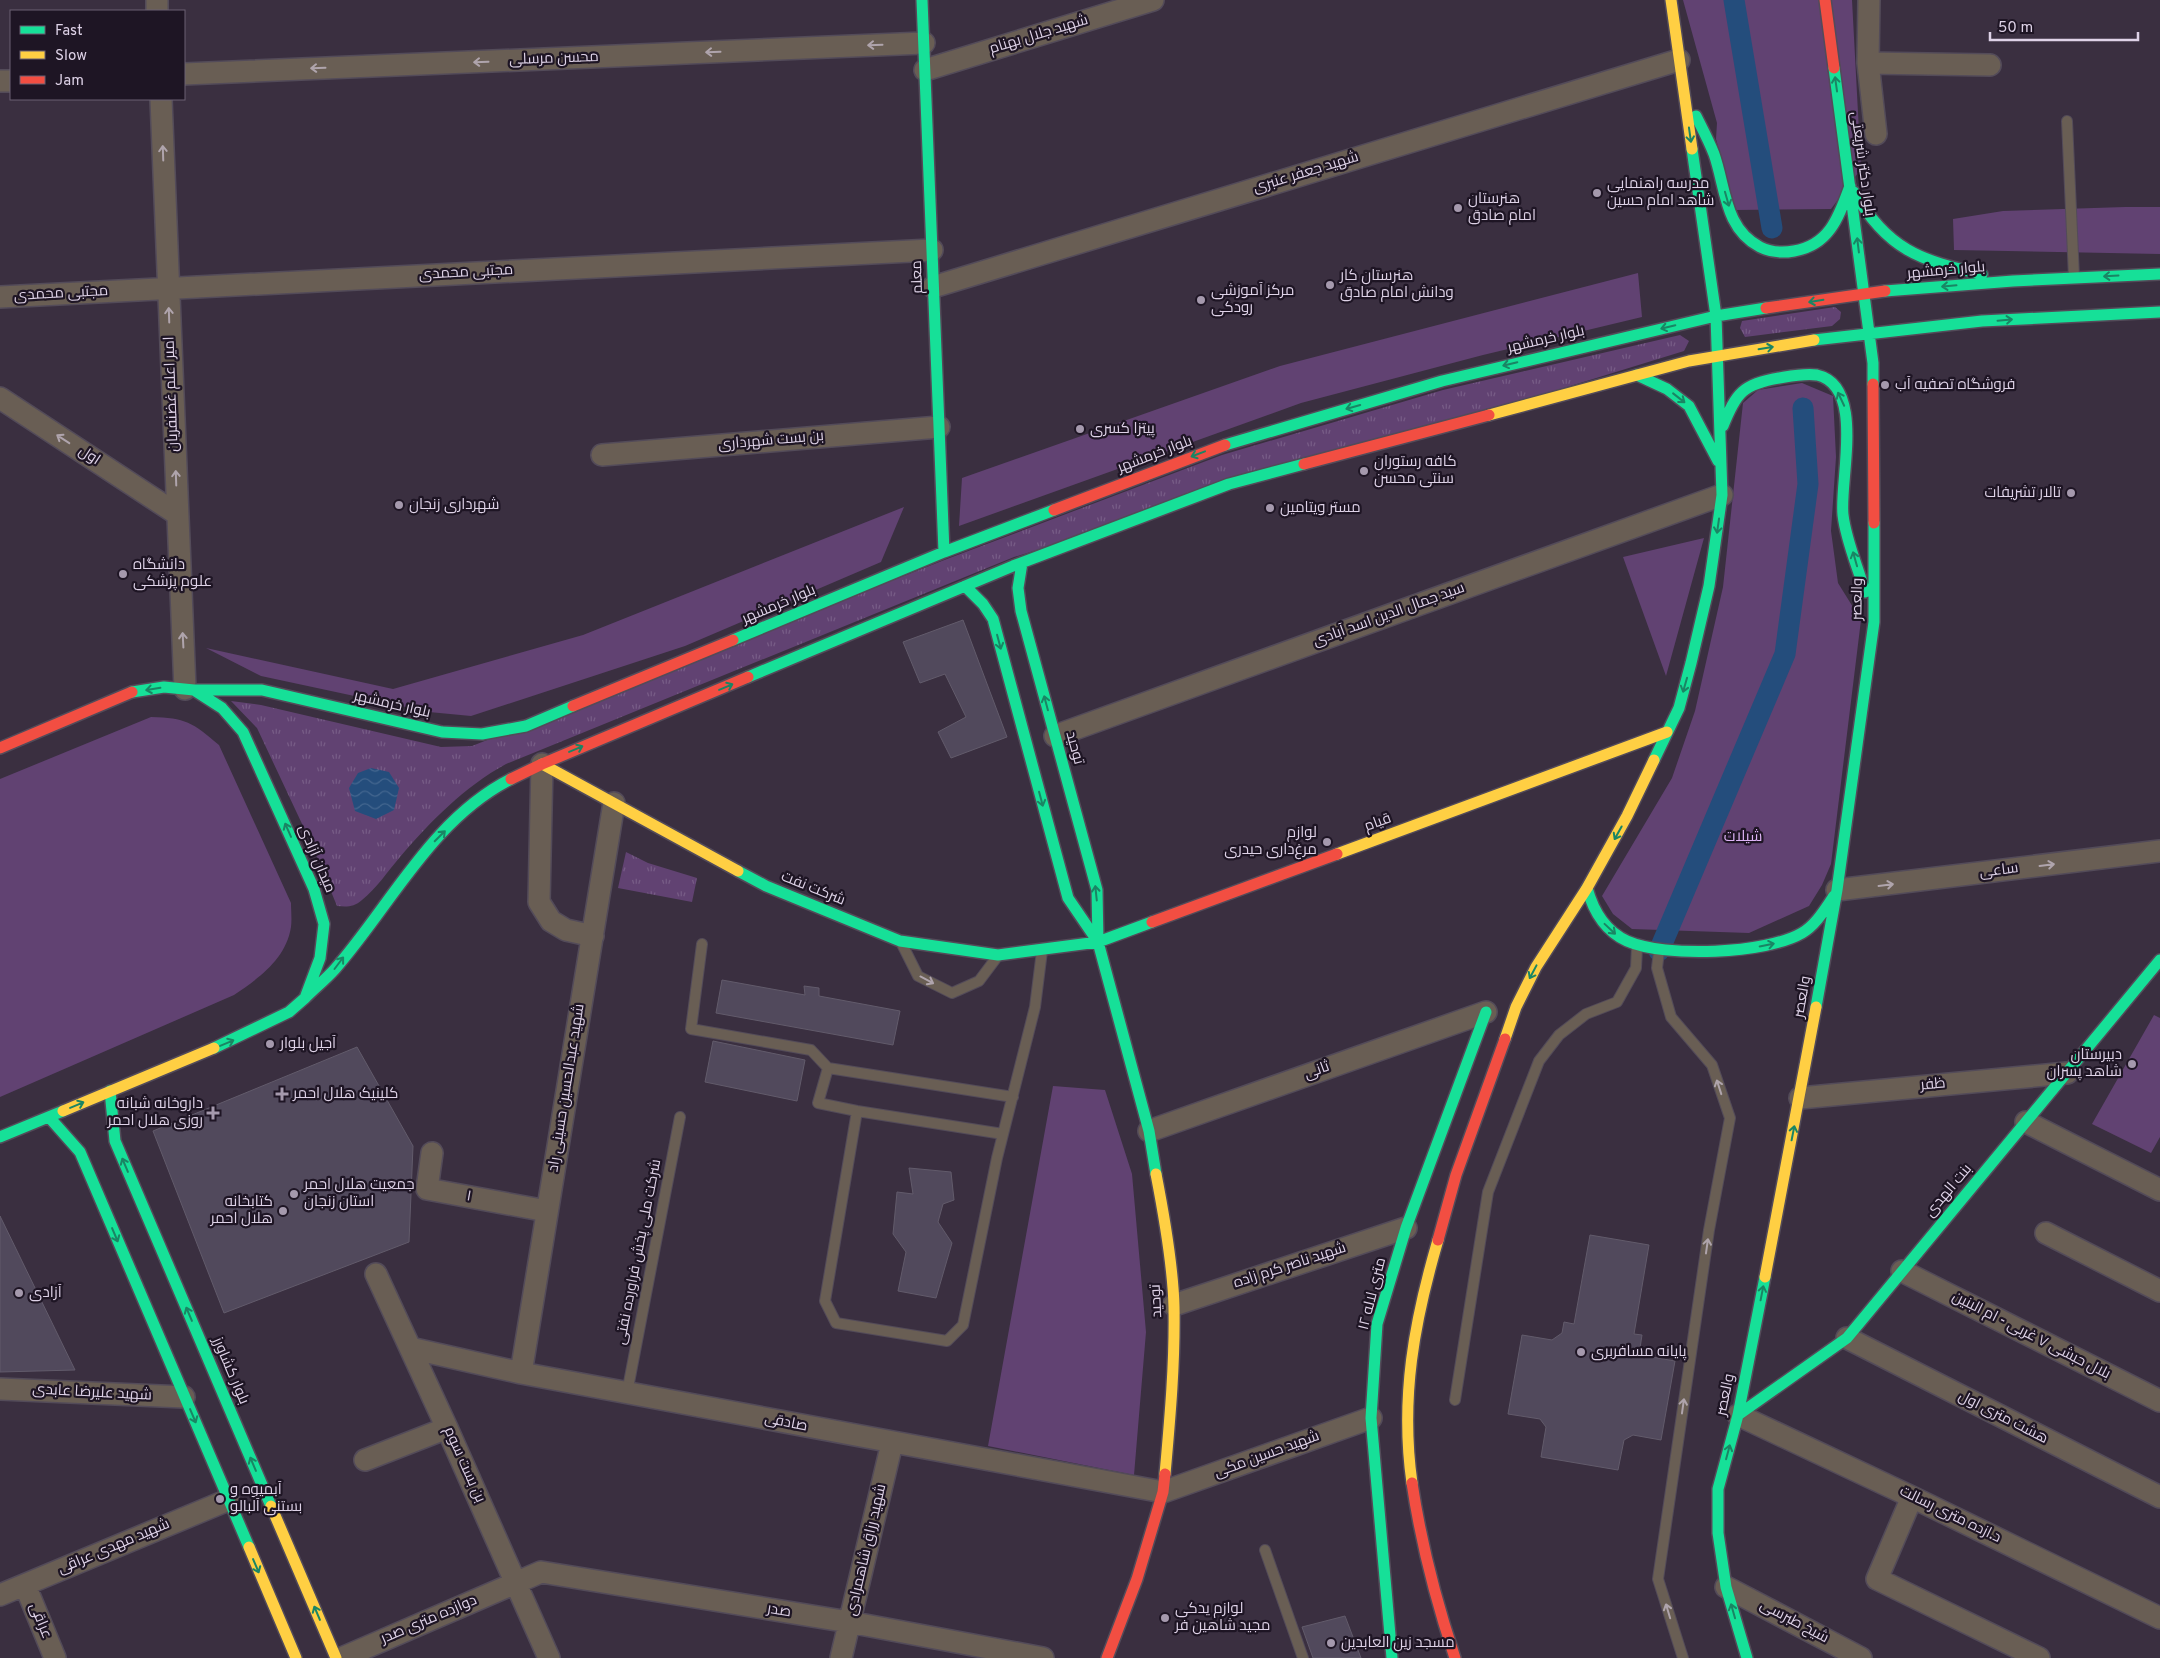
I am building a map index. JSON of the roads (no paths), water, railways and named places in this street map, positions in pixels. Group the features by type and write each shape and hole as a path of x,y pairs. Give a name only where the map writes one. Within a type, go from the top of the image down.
{"main road":[{"name":"معلم","path":"922,0 944,552"},
{"path":"1452,1656 1418,1524 1407,1446 1409,1371 1426,1281 1456,1175 1516,1007 1536,967 1587,888 1627,816 1678,708 1694,654 1709,586 1722,495 1716,316 1671,0"},
{"name":"بلوار دکتر شریعتی","path":"1825,0 1869,333"},
{"path":"1683,89 1714,154 1733,220 1744,236 1760,247 1778,253 1797,252 1815,244 1830,232 1835,224 1850,184"},
{"path":"1850,184 1868,215 1887,238 1930,261 1949,267 2013,280"},
{"name":"بلوار خرمشهر","path":"190,689 262,690 442,732 482,734 504,731 526,726 944,552 1217,447 1442,380 1716,316 1864,293 2013,280 2160,274"},
{"path":"0,1137 236,1039 289,1012 335,969 428,848 468,809 504,783 542,764 1022,563 1229,484 1637,375 1718,356 1869,333 2078,314 2160,312"},
{"name":"والعصر","path":"1747,1658 1726,1587 1718,1532 1718,1489 1738,1415 1800,1098 1837,890 1874,622 1873,363 1869,333"},
{"path":"1637,375 1668,389 1690,406 1721,467"},
{"path":"1721,430 1735,395 1753,383 1799,375 1820,376 1831,382 1843,401 1848,427 1843,513 1874,622"},
{"name":"توحید","path":"1022,563 1018,588 1006,613 1068,898 1098,942"},
{"name":"توحید","path":"965,586 983,604 1006,613 1055,736 1097,890 1098,942 1149,1131 1164,1218 1174,1305 1172,1398 1163,1492 1137,1579 1108,1658"},
{"name":"میدان آزادی","path":"0,748 133,692 164,687 190,689 222,708 243,732 314,889 324,924 320,958 305,998"},
{"name":"قیام","path":"1098,942 1667,732"},
{"name":"شرکت نفت","path":"542,764 766,886 900,941 998,955 1098,942"},
{"path":"1587,888 1590,903 1598,917 1611,931 1637,946 1659,950 1747,949 1778,943 1801,934 1817,920 1837,890"},
{"name":"بنت الهدی","path":"1738,1415 1847,1338 2160,960"},
{"name":"۱۲ متری لاله","path":"1392,1658 1371,1418 1378,1324 1406,1228 1486,1012"},
{"name":"بلوار کشاورز","path":"110,1091 115,1139 336,1658"},
{"path":"49,1117 80,1152 296,1658"},
{"path":"101,1138 115,1139"},
{"path":"80,1152 89,1144"}],"street":[{"name":"شهید جلال بهنام","path":"925,70 1153,0"},
{"path":"1869,0 1868,63 1876,134"},
{"name":"محسن مرسلی","path":"185,74 924,44"},
{"name":"شهید جعفر عنبری","path":"934,287 1679,60"},
{"path":"1868,63 1990,65"},
{"name":"امیر اعلم غضنفریان","path":"161,100 177,514 190,689"},
{"name":"مجتبی محمدی","path":"0,297 932,250"},
{"name":"اول","path":"0,398 177,514"},
{"name":"بن بست شهرداری","path":"602,455 939,427"},
{"name":"سید جمال الدین اسد آبادی","path":"1055,736 1722,495"},
{"path":"542,764 540,902 551,921 566,930 593,936"},
{"name":"شهید عبدالحسین حسینی راد","path":"520,1373 614,804"},
{"name":"ساعی","path":"1837,890 2160,851"},
{"name":"ثانی","path":"1149,1131 1486,1012"},
{"name":"ظفر","path":"1800,1098 2067,1073"},
{"path":"2026,1122 2160,1190"},
{"name":"۱","path":"432,1153 427,1189 547,1211"},
{"name":"شهید ناصر کرم زاده","path":"1174,1305 1406,1228"},
{"path":"2046,1233 2160,1291"},
{"name":"بلال حبشی ۷ غربی - ام البنین","path":"1902,1271 2160,1401"},
{"name":"بن بست سوم","path":"376,1274 549,1658"},
{"name":"هشت متری اول","path":"1847,1338 2160,1498"},
{"name":"صادقی","path":"410,1348 520,1373 1163,1492"},
{"name":"شهید علیرضا عابدی","path":"0,1389 184,1397"},
{"name":"د.ازده متری رسالت","path":"1738,1415 1912,1497 2160,1618"},
{"name":"شهید حسین مکی","path":"1163,1492 1371,1418"},
{"path":"365,1460 447,1428"},
{"name":"شهید رزاق شاهمرادی","path":"841,1658 892,1443"},
{"path":"1912,1497 1877,1579 2039,1658"},
{"name":"شهید مهدی عراقی","path":"0,1595 228,1500"},
{"name":"صدر","path":"516,1582 541,1572 849,1622 1043,1658"},
{"name":"دوازده متری صدر","path":"342,1658 516,1582"},
{"name":"عراقی","path":"25,1585 55,1658"},
{"name":"شیخ طبرسی","path":"1726,1587 1861,1658"}],"lane":[{"path":"2067,121 2074,278"},
{"path":"900,941 918,976 952,993 980,981 998,955"},
{"path":"702,944 691,1029 811,1050 828,1068 1013,1096"},
{"path":"1455,1400 1488,1192 1539,1061 1559,1035 1586,1014 1617,1002 1636,968 1637,946"},
{"path":"857,1111 825,1301 836,1324 947,1341 963,1326 1003,1134 1036,1007 1042,950"},
{"path":"1659,950 1657,968 1671,1017 1712,1065 1730,1118 1709,1230 1658,1579 1683,1658"},
{"path":"828,1068 818,1103 1003,1134"},
{"name":"شرکت ملی پخش فراورده نفتی","path":"627,1393 680,1117"},
{"path":"1265,1550 1303,1658"}],"water":[{"path":"371,768 389,772 399,788 394,810 376,819 355,811 349,788 358,773"}],"waterway":[{"path":"1734,0 1772,228"},
{"path":"1659,951 1785,654 1808,484 1803,408"}],"place":[{"name":"مدرسه راهنمایی شاهد امام حسین","path":"1597,193"},
{"name":"هنرستان امام صادق","path":"1458,208"},
{"name":"هنرستان کار ودانش امام صادق","path":"1330,285"},
{"name":"مرکز آموزشی رودکی","path":"1201,300"},
{"name":"فروشگاه تصفیه آب","path":"1885,385"},
{"name":"پیتزا کسری","path":"1080,429"},
{"name":"کافه رستوران سنتی محسن","path":"1364,471"},
{"name":"تالار تشریفات","path":"2071,493"},
{"name":"شهرداری زنجان","path":"399,505"},
{"name":"مستر ویتامین","path":"1270,508"},
{"name":"دانشگاه علوم پزشکی","path":"123,574"},
{"name":"لوازم مرغ‌داری حیدری","path":"1327,842"},
{"name":"آجیل بلوار","path":"270,1044"},
{"name":"دبیرستان شاهد پسران","path":"2132,1064"},
{"name":"کلینیک هلال احمر","path":"282,1094"},
{"name":"داروخانه شبانه روزی هلال احمر","path":"213,1113"},
{"name":"جمعیت هلال احمر استان زنجان","path":"294,1194"},
{"name":"کتابخانه هلال احمر","path":"283,1211"},
{"name":"آزادی","path":"19,1293"},
{"name":"پایانه مسافربری","path":"1581,1352"},
{"name":"آبمیوه و بستنی آلبالو","path":"220,1499"},
{"name":"لوازم یدکی مجید شاهین فر","path":"1165,1618"},
{"name":"مسجد زین العابدین","path":"1331,1643"}],"park label":[{"name":"شیلات","path":"1743,837"}]}
